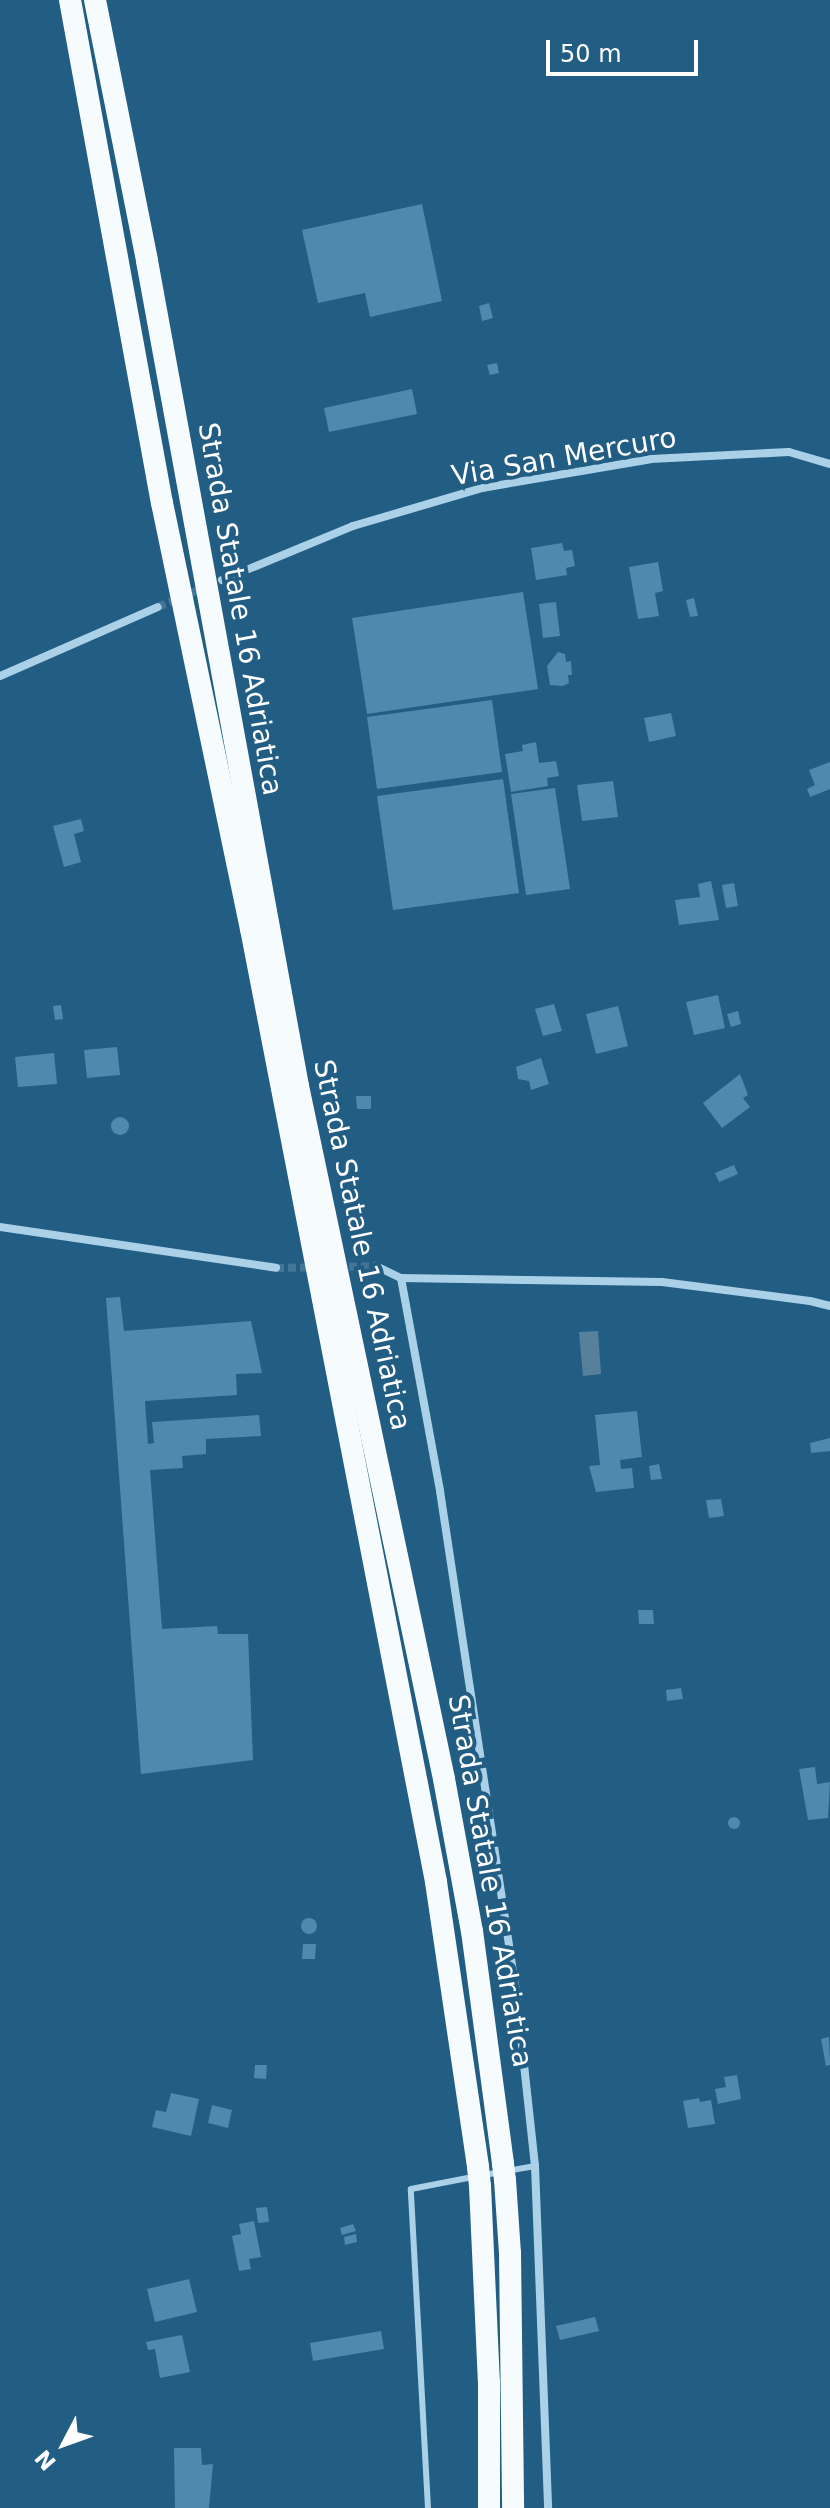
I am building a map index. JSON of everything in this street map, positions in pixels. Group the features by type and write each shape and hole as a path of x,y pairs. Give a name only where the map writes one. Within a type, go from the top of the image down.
{"highway":[{"name":"Strada Statale 16 Adriatica","path":"70,0 162,503 251,929 324,1322 436,1882 479,2177 489,2382 489,2508"},
{"name":"Strada Statale 16 Adriatica","path":"95,0 147,261 298,1086 444,1779 472,1931 504,2172 510,2253 513,2508"}],"street":[{"name":"Via San Mercuro","path":"222,580 353,526 482,488 651,459 789,452 830,464"},
{"path":"0,676 158,607"},
{"path":"0,1227 276,1268"},
{"path":"376,1266 401,1278 662,1282 830,1306"},
{"path":"401,1278 440,1491 497,1855 535,2166 548,2508"}],"lane":[{"path":"428,2508 411,2189 535,2166"}],"water":[{"path":"598,1331 601,1374 583,1376 579,1332"}],"building":[{"path":"422,204 442,301 370,317 365,293 318,303 302,230"},
{"path":"489,303 493,318 482,321 479,306"},
{"path":"497,363 499,373 490,375 487,365"},
{"path":"412,389 417,414 329,432 324,408"},
{"path":"562,543 564,551 572,550 575,566 566,568 567,575 536,580 531,548"},
{"path":"658,562 663,591 655,593 659,616 638,619 629,567"},
{"path":"523,592 538,689 367,714 352,618"},
{"path":"694,598 698,616 690,617 686,600"},
{"path":"556,602 560,636 543,638 539,604"},
{"path":"558,652 565,654 566,662 571,661 572,675 568,675 569,683 563,686 550,685 547,666"},
{"path":"492,700 502,772 377,789 367,717"},
{"path":"671,713 676,736 649,742 644,718"},
{"path":"536,742 539,763 556,761 559,776 547,778 548,786 511,792 505,754 523,751 522,745"},
{"path":"830,762 830,789 810,797 807,789 815,785 809,770"},
{"path":"503,779 519,893 393,910 377,796"},
{"path":"613,781 618,817 582,821 577,785"},
{"path":"555,788 570,889 526,895 511,794"},
{"path":"81,819 84,831 74,834 81,862 64,867 53,826"},
{"path":"711,881 719,920 679,925 675,900 700,897 698,884"},
{"path":"734,883 738,906 726,908 722,885"},
{"path":"718,995 725,1028 694,1035 686,1002"},
{"path":"554,1004 562,1031 543,1036 535,1009"},
{"path":"61,1005 63,1019 55,1020 53,1006"},
{"path":"618,1006 628,1046 596,1054 586,1014"},
{"path":"738,1011 741,1024 731,1027 727,1014"},
{"path":"117,1047 120,1075 87,1078 84,1050"},
{"path":"54,1053 57,1084 18,1087 15,1057"},
{"path":"541,1058 549,1084 531,1090 529,1081 518,1079 516,1067"},
{"path":"740,1074 748,1095 743,1098 750,1107 722,1128 703,1103"},
{"path":"356,1096 371,1096 371,1109 357,1109"},
{"path":"120,1117 129,1126 120,1135 111,1126"},
{"path":"734,1165 738,1174 719,1182 715,1173"},
{"path":"120,1297 124,1331 251,1321 262,1373 236,1374 237,1395 145,1401 148,1444 154,1443 152,1422 259,1415 261,1436 206,1439 206,1454 182,1456 183,1468 150,1470 162,1629 217,1626 218,1634 248,1634 253,1760 141,1774 106,1298"},
{"path":"637,1411 642,1457 620,1460 621,1469 632,1468 634,1488 596,1492 589,1466 600,1465 595,1415"},
{"path":"830,1438 830,1451 811,1453 810,1443"},
{"path":"659,1464 662,1479 651,1480 649,1466"},
{"path":"721,1499 724,1516 709,1518 706,1500"},
{"path":"638,1610 653,1610 654,1624 639,1624"},
{"path":"681,1688 683,1699 667,1701 666,1690"},
{"path":"815,1767 817,1784 830,1782 828,1818 808,1820 799,1769"},
{"path":"734,1817 740,1823 734,1829 728,1823"},
{"path":"309,1918 317,1926 309,1934 301,1926"},
{"path":"303,1944 316,1944 315,1959 302,1959"},
{"path":"829,2037 830,2065 826,2066 821,2039"},
{"path":"255,2065 267,2065 266,2079 254,2078"},
{"path":"737,2075 741,2099 718,2104 715,2089 726,2087 724,2077"},
{"path":"171,2093 199,2099 191,2136 152,2127 156,2110 166,2112"},
{"path":"699,2098 700,2102 711,2100 715,2124 688,2128 683,2101"},
{"path":"212,2105 232,2110 228,2128 208,2123"},
{"path":"267,2207 269,2222 258,2223 256,2208"},
{"path":"254,2221 261,2257 249,2259 251,2269 239,2271 232,2236 241,2234 239,2224"},
{"path":"353,2224 356,2231 342,2235 340,2228"},
{"path":"356,2234 357,2242 345,2245 344,2237"},
{"path":"189,2279 197,2312 155,2322 147,2289"},
{"path":"595,2317 599,2331 560,2340 556,2326"},
{"path":"381,2331 384,2349 313,2361 310,2343"},
{"path":"182,2335 190,2372 160,2378 155,2349 148,2350 146,2342"},
{"path":"174,2448 201,2448 202,2465 213,2464 209,2508 175,2508"}],"tunnel":[{"path":"158,607 203,588"},
{"path":"337,1267 376,1266"},
{"path":"276,1268 315,1267"}]}
